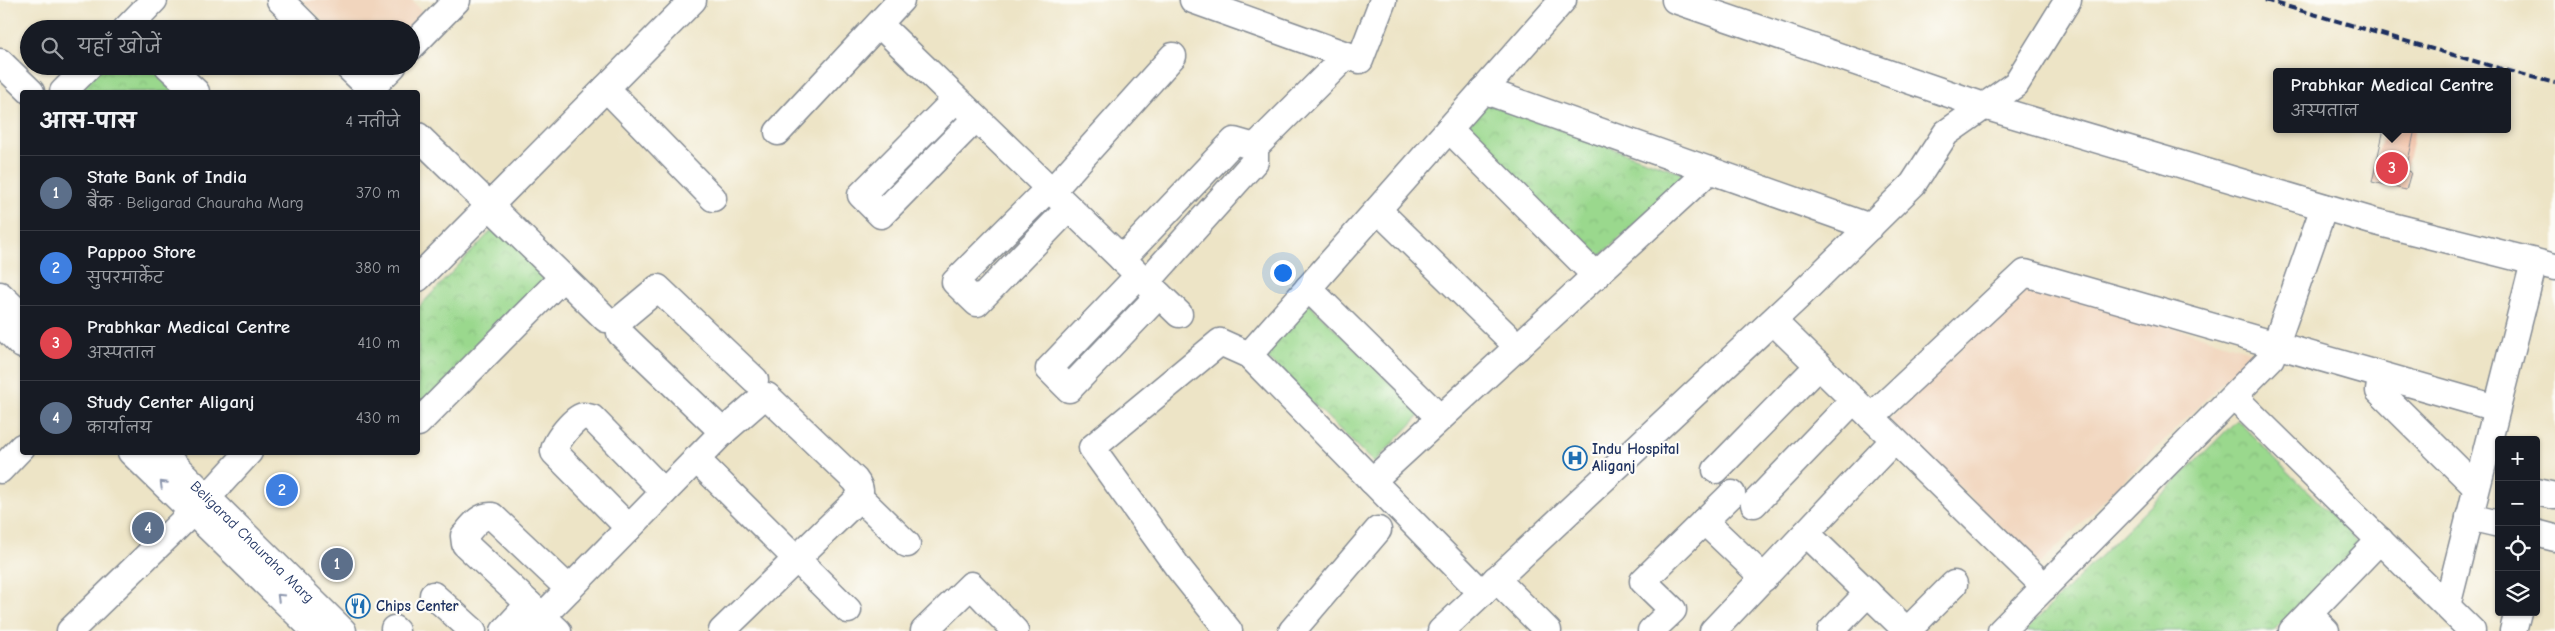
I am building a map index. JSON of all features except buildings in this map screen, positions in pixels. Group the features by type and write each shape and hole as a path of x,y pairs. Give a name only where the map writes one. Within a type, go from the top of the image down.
{"street":[{"path":"135,20 154,0"},
{"path":"280,0 300,20"},
{"path":"420,38 457,0"},
{"path":"420,276 693,0"},
{"path":"778,132 901,0"},
{"path":"1193,0 1253,10 1360,60 1383,0"},
{"path":"1249,355 1563,0"},
{"path":"1676,0 1984,106 2324,207 2544,264 2496,408 2484,483 2469,517 2447,606"},
{"path":"1440,631 1773,321 1870,227 1913,184 1946,132 2016,84 2068,0"},
{"path":"879,24 1179,314"},
{"path":"1142,278 1255,161 1255,148 1347,55"},
{"path":"1056,196 1172,56"},
{"path":"0,62 29,90"},
{"path":"65,90 80,75"},
{"path":"178,75 194,90"},
{"path":"355,75 369,90"},
{"path":"371,90 384,75"},
{"path":"606,88 713,198"},
{"path":"1483,90 1870,227"},
{"path":"956,99 862,195 881,215 976,118"},
{"path":"1449,129 1596,276"},
{"path":"420,138 606,320"},
{"path":"1142,278 1234,141 1255,148"},
{"path":"1372,481 1710,170"},
{"path":"2001,631 2234,397 2270,358 2276,346 2324,207"},
{"path":"1378,210 1518,347"},
{"path":"1651,631 1673,610 1643,581 1704,521 1743,499 1862,408 2025,273 2496,408"},
{"path":"420,421 562,277"},
{"path":"723,432 620,333 619,326 622,318 658,288 755,380"},
{"path":"1308,288 1440,418"},
{"path":"0,295 20,314"},
{"path":"1773,321 2045,587"},
{"path":"0,323 20,343"},
{"path":"1229,631 1177,566 1092,448 1220,342 1249,355 1372,481 1489,586 1548,631"},
{"path":"1716,470 1819,365"},
{"path":"2381,376 2379,391 2484,483"},
{"path":"504,631 539,620 723,432 763,396 770,398 855,480 860,487 859,497 722,631"},
{"path":"2234,397 2472,631"},
{"path":"629,528 554,452 554,444 578,418 584,416 592,418 664,492"},
{"path":"1713,631 1894,440"},
{"path":"0,470 20,449"},
{"path":"135,455 199,505 315,631"},
{"name":"Beligarad Chauraha Marg","path":"163,455 199,505 343,631"},
{"path":"70,631 199,505 246,455"},
{"path":"696,459 848,610"},
{"path":"2540,493 2555,496"},
{"path":"859,497 906,544"},
{"path":"539,620 465,544 464,536 480,519 486,516 497,519 569,589"},
{"path":"2469,517 2495,523"},
{"path":"1704,521 1764,578"},
{"path":"1292,631 1378,530"},
{"path":"1806,533 1907,631 1954,584"},
{"path":"2540,534 2555,538"},
{"path":"2309,625 2380,540"},
{"path":"924,631 971,585 1015,631"},
{"path":"1831,631 1868,593"},
{"path":"433,595 473,631"},
{"path":"2513,631 2517,616"}],"shaded area":[{"path":"302,0 412,0 423,13 416,20 323,20"},
{"path":"2028,283 2253,352 2040,564 1890,420"}],"green space":[{"path":"94,75 163,75 179,90 80,90"},
{"path":"1487,104 1688,175 1597,259 1465,128"},
{"path":"496,226 549,277 420,411 420,306"},
{"path":"1308,303 1421,414 1374,463 1261,352"},
{"path":"2237,420 2360,544 2273,631 2025,631"}],"railway":[{"path":"2265,0 2498,68"},
{"path":"2511,71 2555,83"}],"place":[{"name":"Prabhkar Medical Centre","path":"2392,168"},
{"name":"Indu Hospital Aliganj","path":"1575,458"},
{"name":"Pappoo Store","path":"282,490"},
{"name":"Study Center Aliganj","path":"148,528"},
{"name":"State Bank of India","path":"337,564"},
{"name":"Chips Center","path":"358,606"}]}
